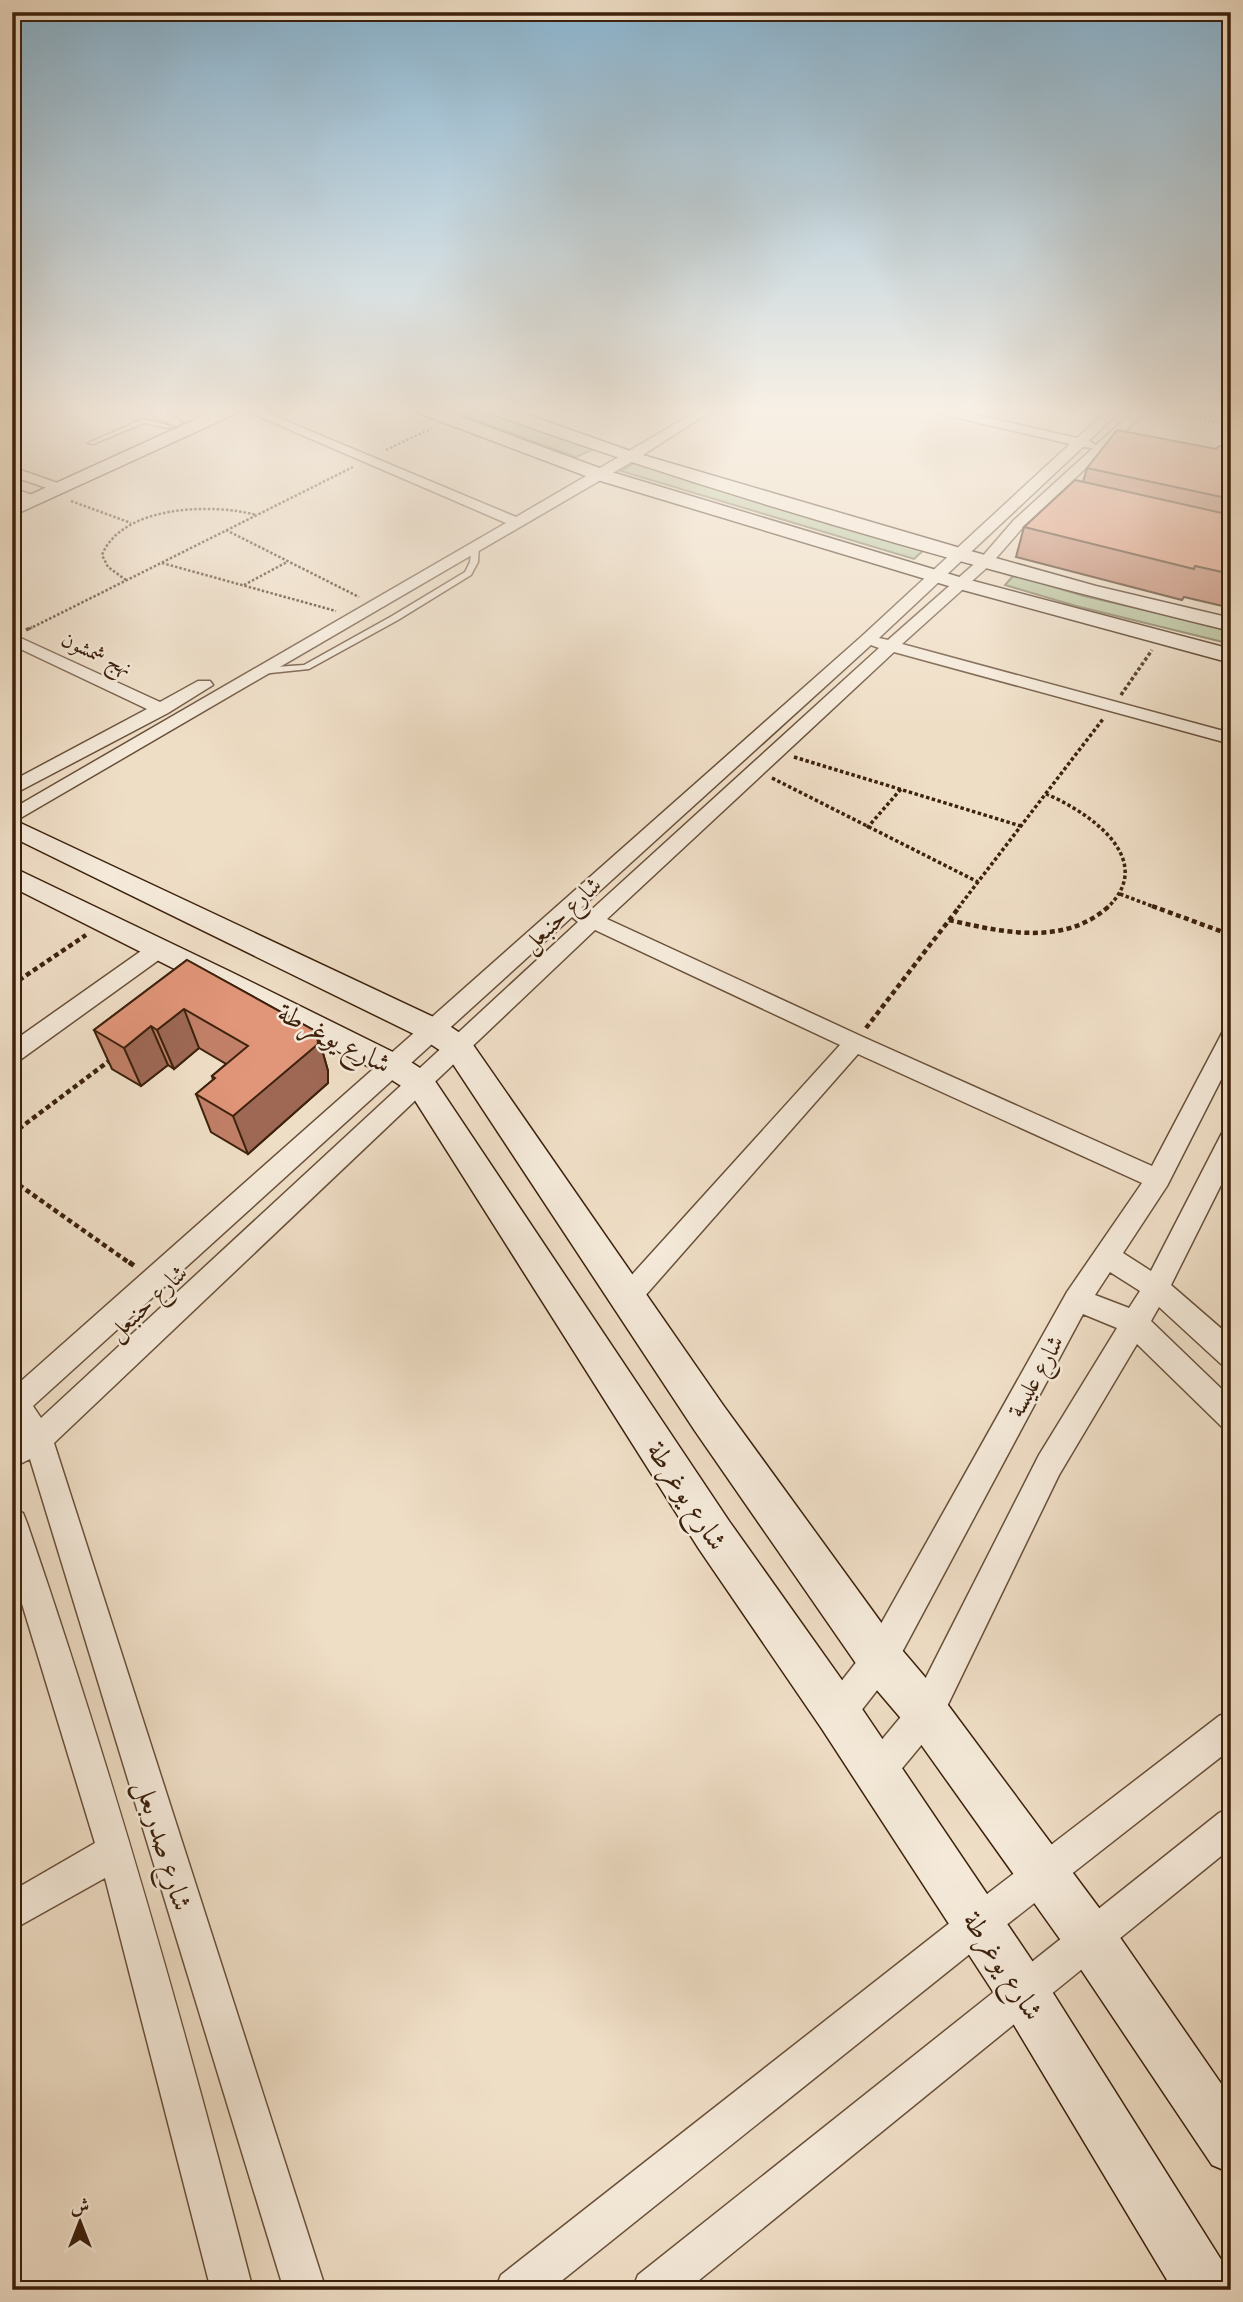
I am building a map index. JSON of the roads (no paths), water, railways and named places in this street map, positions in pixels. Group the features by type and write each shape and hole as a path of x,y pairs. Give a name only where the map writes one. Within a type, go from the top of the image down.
{"street":[{"path":"243,663 511,517"},
{"path":"743,517 959,583 1231,656"},
{"path":"836,517 1090,591 1231,625"},
{"name":"شارع حنبعل","path":"25,1446 444,1038 567,909 868,639 999,517"},
{"name":"شارع حنبعل","path":"14,1406 154,1280 406,1074 444,1038 592,921 986,561 1019,523 1027,517"},
{"path":"12,817 475,546 508,519"},
{"name":"نهج شمشون","path":"18,635 162,709"},
{"path":"868,639 1231,739"},
{"path":"12,789 220,676"},
{"name":"شارع يوغرطة","path":"12,827 444,1038"},
{"name":"شارع يوغرطة","path":"12,876 107,920 406,1074 1023,1992 1206,2290"},
{"path":"567,909 855,1043 1158,1178"},
{"path":"12,1054 159,949"},
{"name":"شارع عليسة","path":"838,1713 880,1659 1077,1300 1158,1178 1231,1037"},
{"path":"444,1038 880,1659 926,1713 1090,1938 1231,2146"},
{"path":"628,1297 855,1043"},
{"path":"877,1772 926,1713 1049,1465 1156,1288 1231,1140"},
{"path":"1108,1257 1156,1288 1231,1355"},
{"path":"1077,1300 1133,1322 1231,1417"},
{"name":"شارع صدربعل","path":"14,1406 305,2290"},
{"name":"شارع صدربعل","path":"12,1523 114,1852 186,2105 232,2290"},
{"path":"516,2290 978,1924 1231,1728"},
{"path":"653,2290 1231,1825"},
{"path":"12,1912 114,1852"}],"lane":[{"path":"261,671 306,667 396,618 468,573 474,562 475,546"}]}
